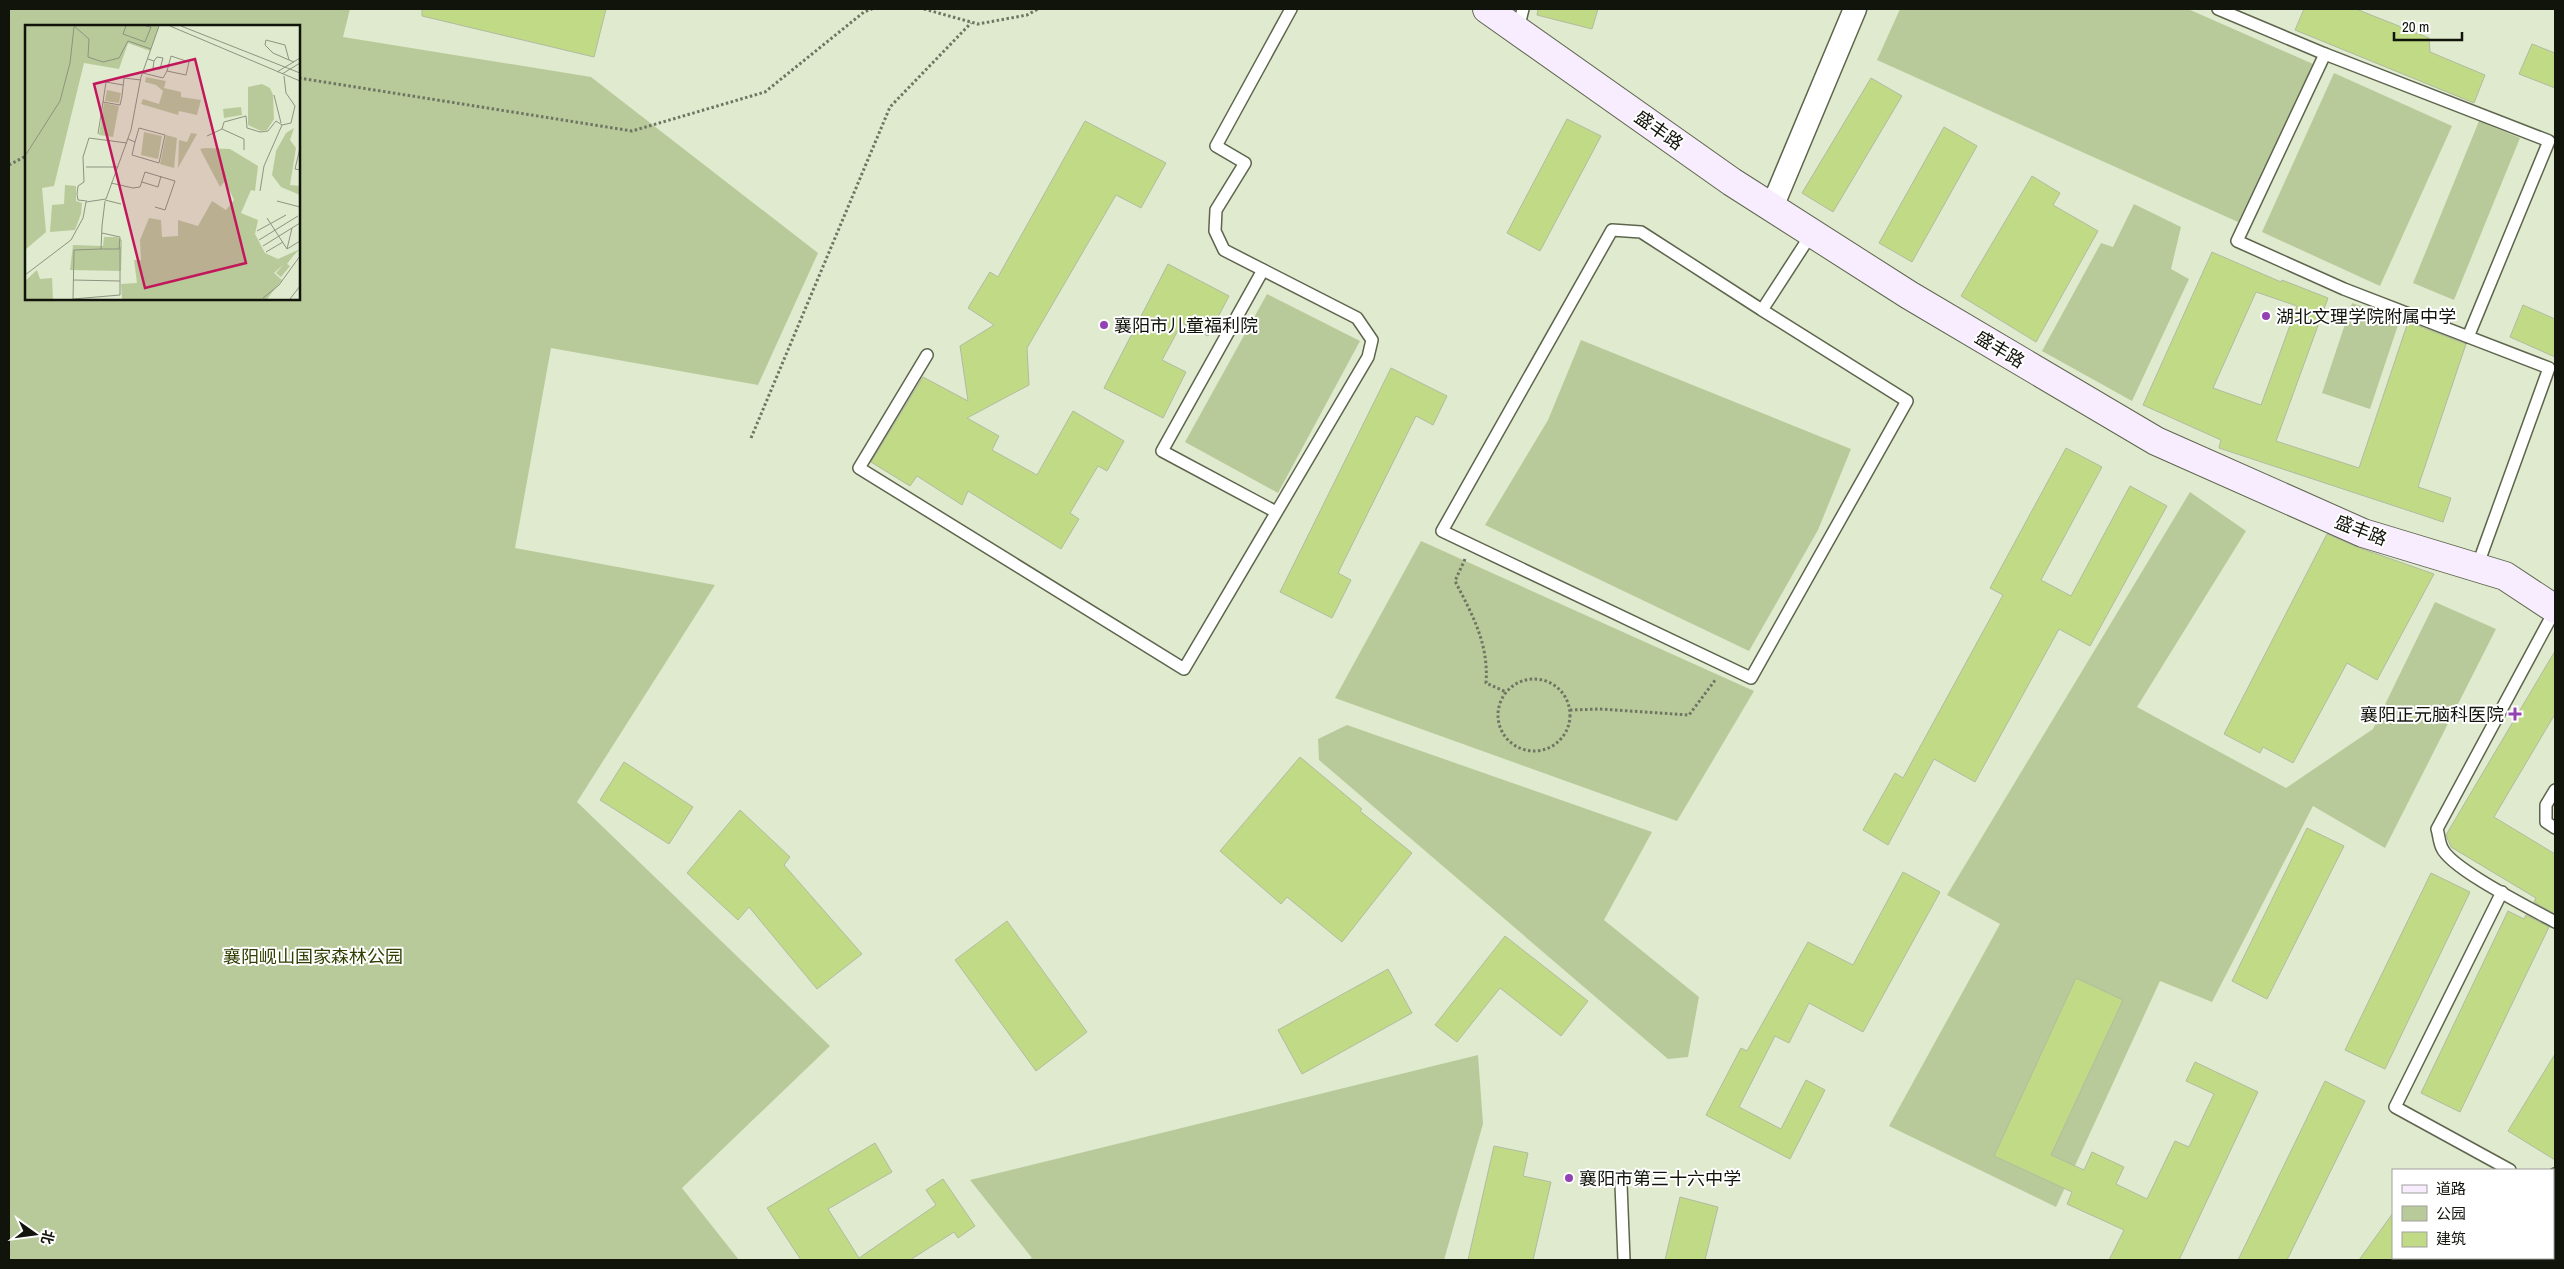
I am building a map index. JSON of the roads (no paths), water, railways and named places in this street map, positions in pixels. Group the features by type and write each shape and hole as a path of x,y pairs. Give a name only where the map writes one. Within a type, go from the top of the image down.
{"street":[{"name":"盛丰路","path":"1487,9 1520,19 1772,207 1812,233 1909,295 2156,441 2363,533 2505,576 2555,609"},
{"path":"1772,207 1855,9"}],"lane":[{"path":"927,355 859,468 1184,669 1368,357 1372,340 1357,318 1224,250 1215,231 1216,210 1245,163 1216,146 1291,9"},
{"path":"2218,9 2325,54 2549,141 2468,337"},
{"path":"2325,54 2237,241 2344,289 2549,368 2477,567"},
{"path":"1612,230 1641,232 1762,310 1906,401 1751,678 1442,531 1612,230"},
{"path":"1762,310 1812,233"},
{"path":"1263,270 1162,451 1276,512"},
{"path":"2555,609 2437,829 2442,848 2452,860 2502,892 2555,922"},
{"path":"2555,790 2546,805 2546,822 2555,828"},
{"path":"2502,892 2396,1107 2508,1169"},
{"path":"1621,1184 1624,1260"}],"place":[{"name":"湖北文理学院附属中学","path":"2266,316"},
{"name":"襄阳市儿童福利院","path":"1104,325"},
{"name":"襄阳正元脑科医院","path":"2515,714"},
{"name":"襄阳市第三十六中学","path":"1569,1178"}],"park label":[{"name":"襄阳岘山国家森林公园","path":"313,956"}]}
